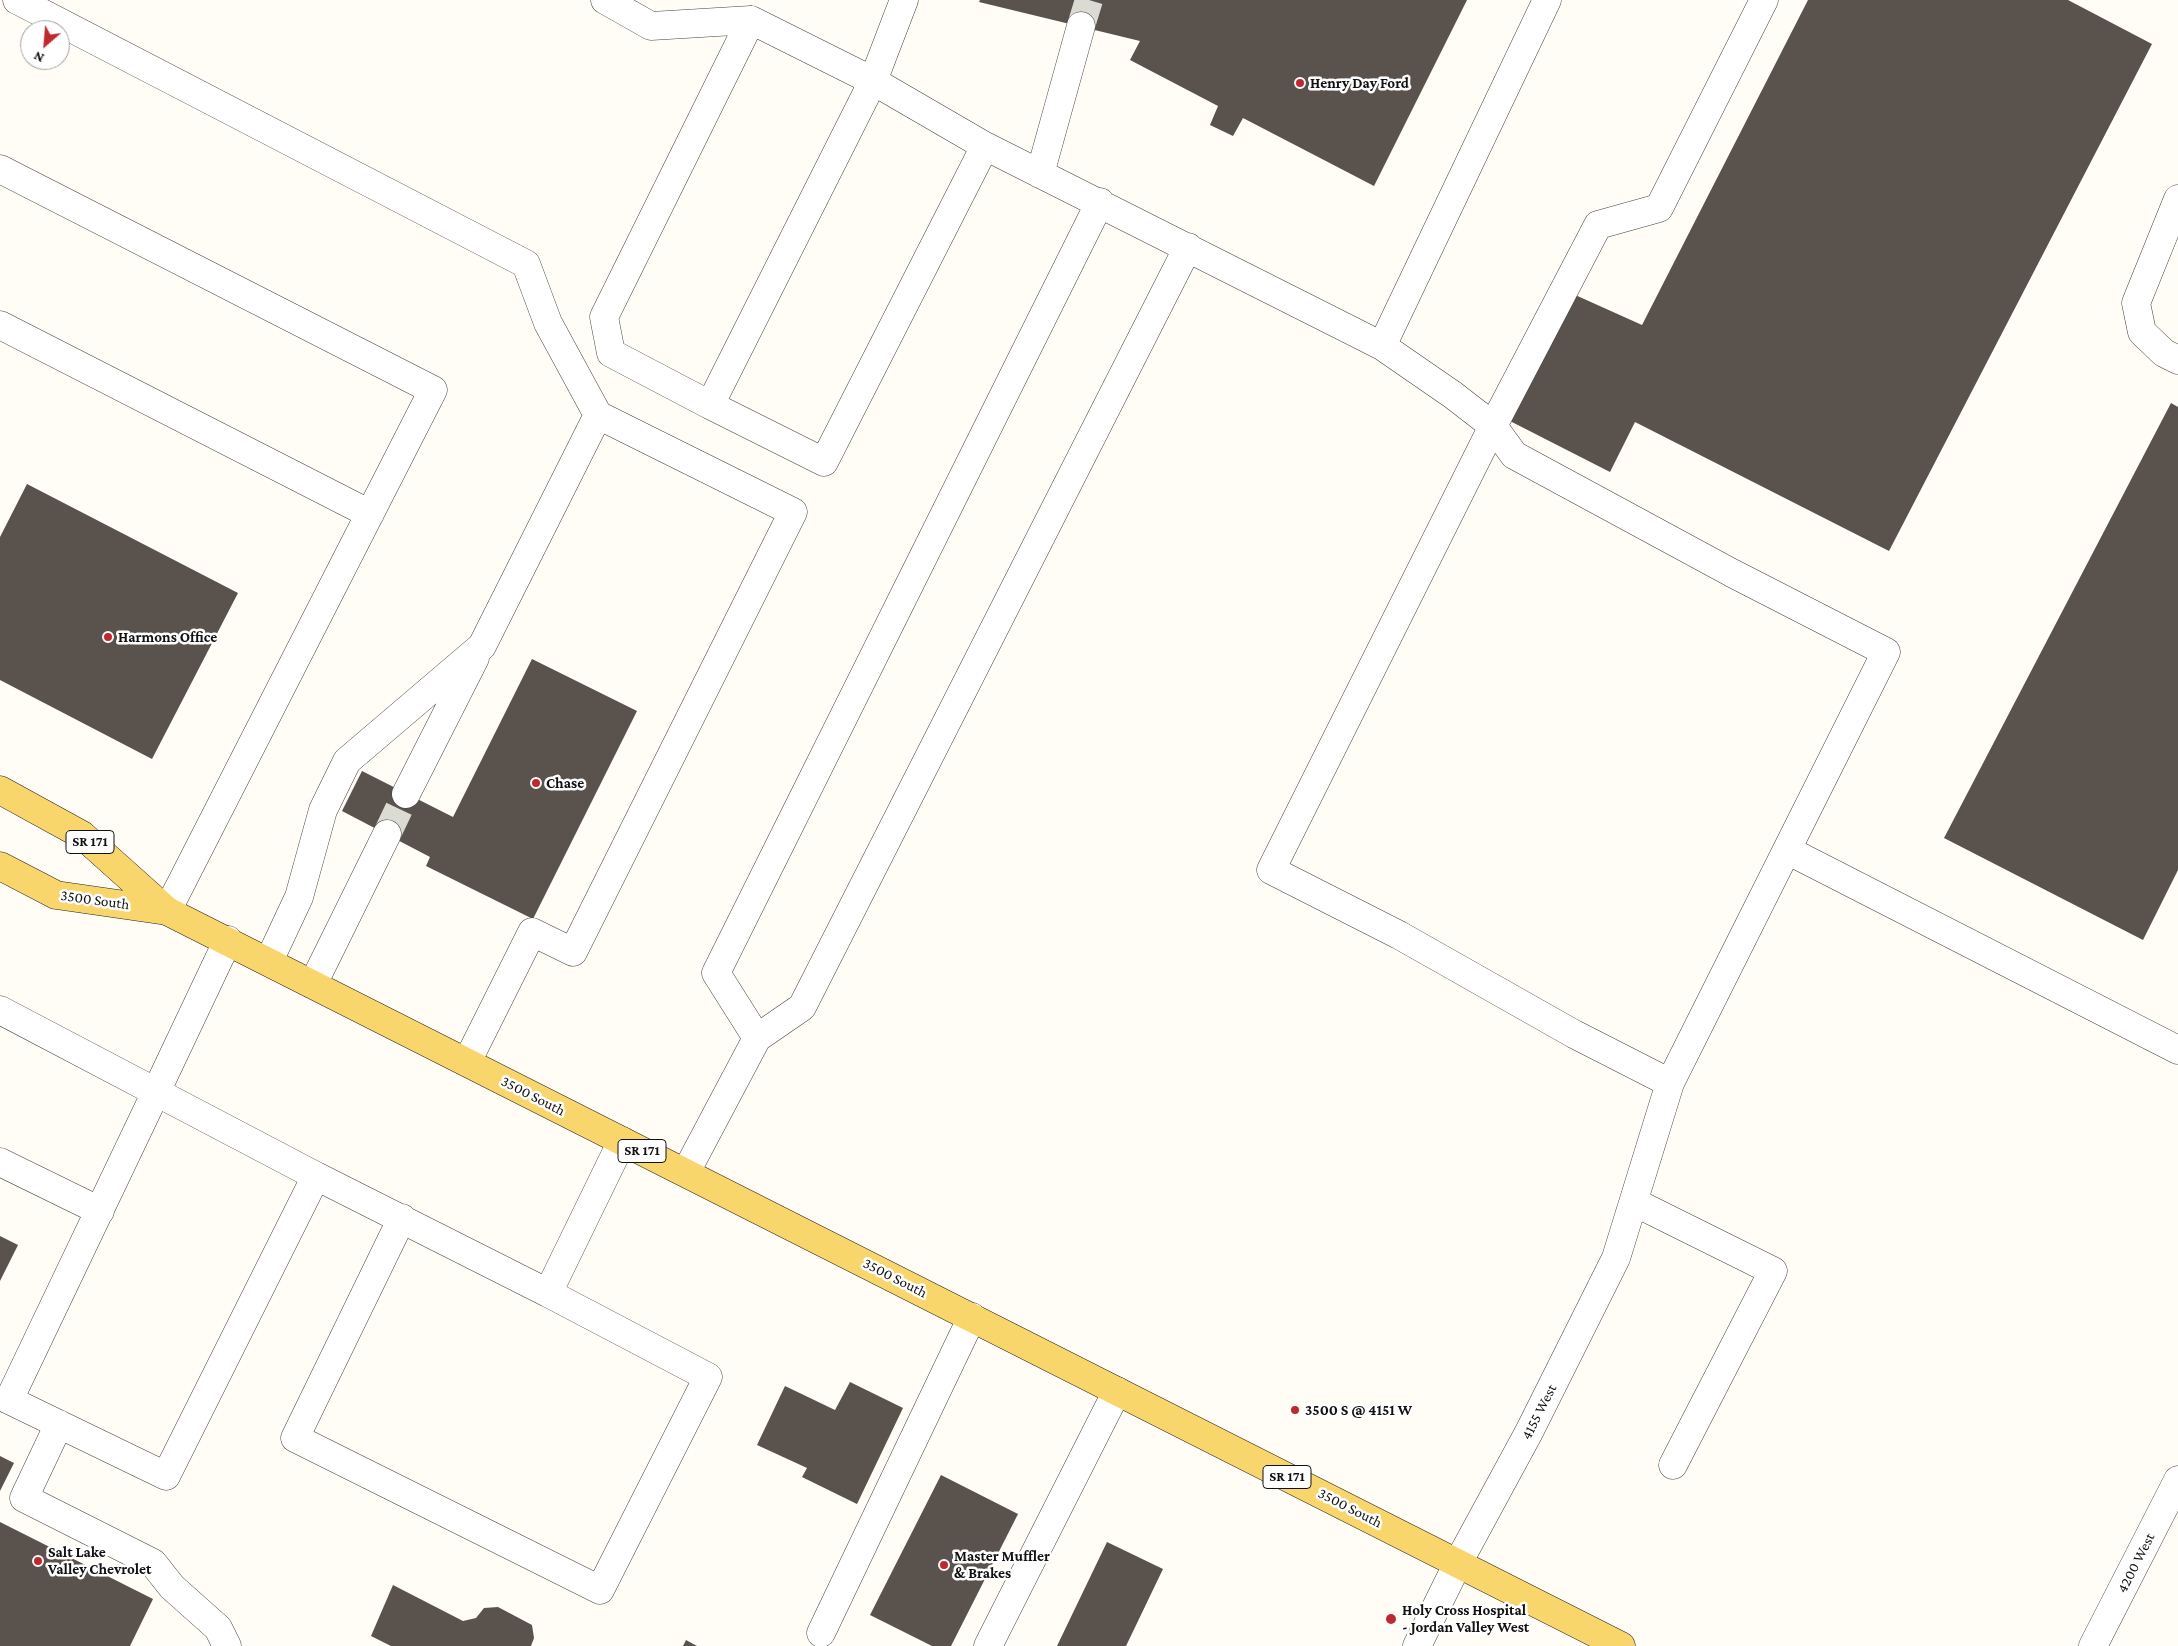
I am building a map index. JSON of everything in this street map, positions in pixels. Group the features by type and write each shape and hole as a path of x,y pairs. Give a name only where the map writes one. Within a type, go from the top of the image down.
{"main road":[{"name":"3500 South","path":"0,790 82,835 168,910 1622,1646"},
{"name":"3500 South","path":"0,866 56,895 168,910"}],"street":[{"path":"16,0 526,264 548,323 598,415 793,512 573,952 532,932 467,1062"},
{"path":"604,0 650,26 716,11 751,20 873,81 985,146 1100,202 1382,346 1453,394 1492,426"},
{"path":"710,405 873,81 904,0"},
{"path":"1382,346 1547,0"},
{"path":"1670,1083 1574,1034 1399,935 1271,870 1492,426 1598,224 1659,208 1764,0"},
{"path":"751,20 604,317 611,353 824,462 985,146"},
{"path":"1040,174 1081,26"},
{"path":"0,169 433,390 168,910"},
{"path":"2178,199 2136,303 2142,332 2164,353 2178,360"},
{"path":"757,1038 716,973 1100,202"},
{"path":"686,1172 757,1038 802,1007 1188,247"},
{"path":"0,325 370,514"},
{"path":"406,794 598,415"},
{"name":"4155 West","path":"1417,1646 1458,1563 1529,1432 1616,1258 1670,1083 1886,652 1647,528 1514,455 1492,426"},
{"path":"269,961 299,897 323,810 347,760 482,646"},
{"path":"313,984 387,834"},
{"path":"1787,850 2178,1050"},
{"path":"228,940 10,1400 166,1476 316,1176"},
{"path":"0,1010 316,1176 402,1218 548,1292 708,1377 600,1590 295,1438 402,1218"},
{"path":"548,1292 622,1140"},
{"path":"0,1162 100,1211"},
{"path":"1634,1202 1773,1271 1673,1466"},
{"path":"821,1633 972,1317"},
{"path":"988,1646 1117,1391"},
{"path":"59,1424 24,1498 153,1563 172,1587 218,1628 227,1646"},
{"name":"4200 West","path":"2094,1646 2178,1480"}],"building":[{"name":"Henry Day Ford","path":"980,0 1467,0 1374,186 1243,118 1233,136 1210,125 1218,106 1130,60 1140,41 979,2"},
{"path":"1808,0 2068,0 2152,44 1889,551 1635,422 1610,472 1508,420 1573,294 1642,325"},
{"path":"2171,403 2178,407 2178,870 2143,940 1944,838"},
{"name":"Harmons Office","path":"27,484 238,593 152,759 0,680 0,537"},
{"name":"Chase","path":"532,659 637,711 533,919 426,866 430,857 342,811 362,771 453,817"},
{"path":"0,1236 18,1245 0,1281"},
{"path":"850,1382 903,1408 857,1504 802,1477 807,1468 757,1445 785,1386 835,1410"},
{"path":"0,1456 14,1463 0,1491"},
{"name":"Master Muffler & Brakes","path":"941,1475 1018,1514 951,1646 932,1646 870,1615"},
{"name":"Salt Lake Valley Chevrolet","path":"0,1522 153,1599 130,1646 0,1646"},
{"path":"1107,1542 1163,1569 1126,1646 1057,1646"},
{"path":"393,1585 463,1621 476,1618 484,1608 498,1607 532,1625 534,1638 531,1646 391,1646 371,1636"},
{"path":"686,1640 697,1646 683,1646"}],"tunnel":[{"path":"1081,26 1089,0"},
{"path":"387,834 406,794"}],"place":[{"name":"Henry Day Ford","path":"1300,83"},
{"name":"Harmons Office","path":"108,637"},
{"name":"Chase","path":"536,783"},
{"name":"3500 S @ 4151 W","path":"1295,1410"},
{"name":"Salt Lake Valley Chevrolet","path":"38,1561"},
{"name":"Master Muffler & Brakes","path":"944,1565"},
{"name":"Holy Cross Hospital - Jordan Valley West","path":"1391,1619"}]}
